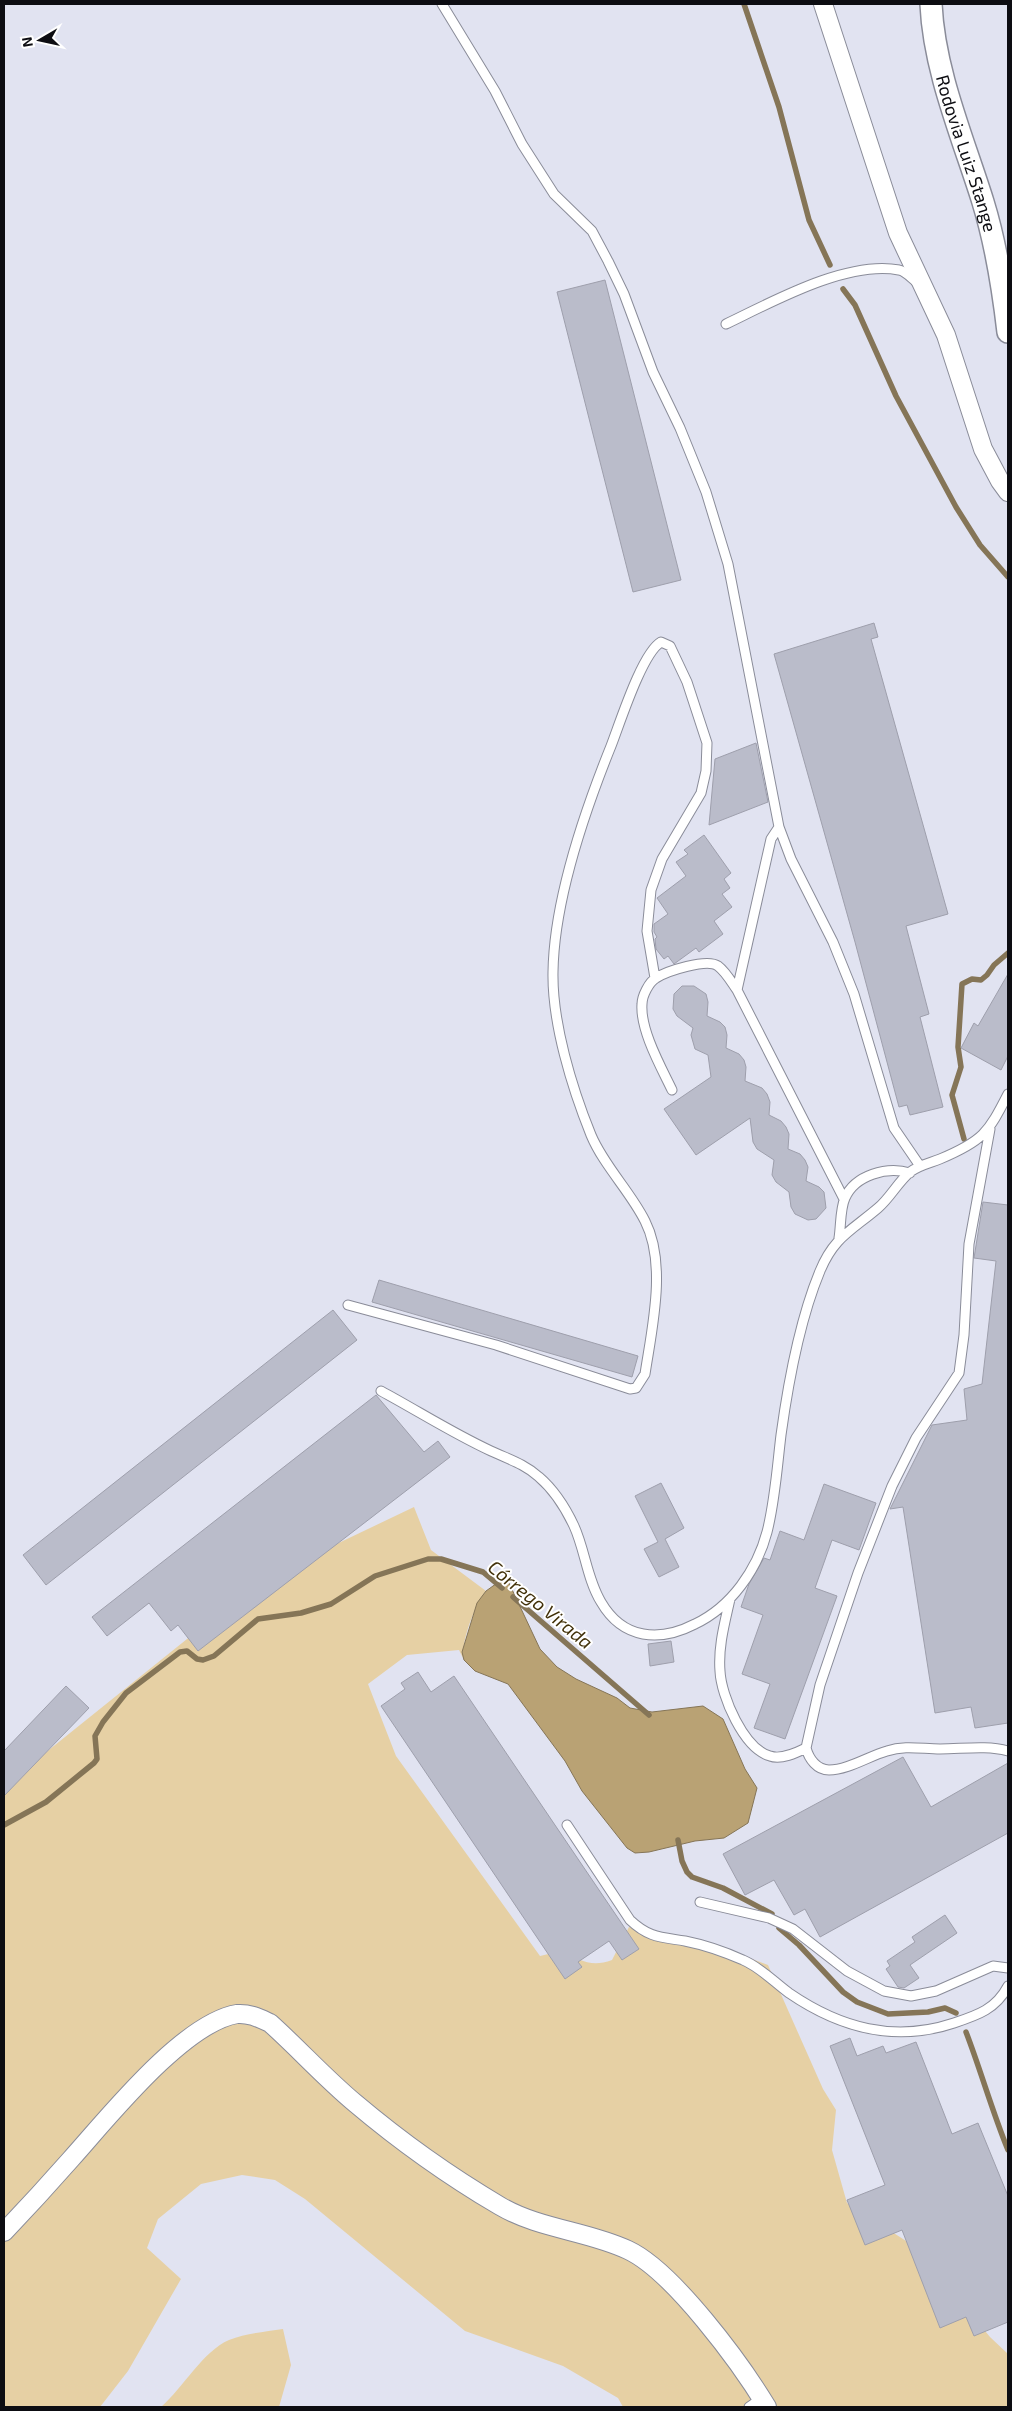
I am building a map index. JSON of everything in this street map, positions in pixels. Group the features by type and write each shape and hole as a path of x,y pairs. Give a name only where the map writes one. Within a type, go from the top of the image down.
{"street":[{"path":"823,4 898,233 946,335 983,449 1008,492"},
{"name":"Rodovia Luiz Stange","path":"931,4 937,48 947,87 984,204 998,266 1008,332"},
{"path":"4,2232 40,2195 137,2084 164,2058 217,2020 238,2014 254,2016 270,2023 355,2104 452,2177 502,2208 628,2250 654,2267 729,2350 759,2404"}],"lane":[{"path":"442,4 495,91 522,144 554,194 592,231 624,294 653,372 680,428 718,526 728,564 779,827 791,859 830,935 854,994 894,1128 920,1166"},
{"path":"726,324 822,279 879,268 901,270 924,288"},
{"path":"348,1305 496,1345 630,1388 636,1388 646,1374 657,1264 645,1221 592,1137 561,1037 553,973 555,943 566,885 596,783 642,669 654,646 660,642 670,646 688,682 702,723 707,752 706,771 701,793 662,859 651,890 647,931 655,978"},
{"path":"737,990 771,839 779,827"},
{"path":"672,1090 644,1023 642,1003 647,989 655,978 678,969 710,963 719,966 737,990 844,1199"},
{"path":"1008,1094 990,1128 969,1244 964,1335 959,1373 916,1438 892,1486 820,1685 806,1748 809,1757 816,1765 828,1770 889,1750 907,1747 938,1749 994,1747 1008,1751"},
{"path":"382,1391 491,1451 521,1464 540,1478 558,1500 573,1525 601,1603 616,1621 631,1630 647,1636 672,1634 713,1614 730,1598 754,1564 766,1534 774,1494 788,1393 795,1358 819,1272 839,1238 879,1208 910,1173 920,1166 976,1141 990,1128"},
{"path":"839,1238 844,1199 852,1187 862,1179 884,1170 898,1169 910,1173"},
{"path":"730,1598 720,1651 720,1673 724,1693 732,1714 759,1752 771,1757 790,1754 806,1748"},
{"path":"567,1825 630,1920 642,1932 660,1938 714,1949 750,1962 808,2006 841,2021 892,2033 918,2032 938,2028 988,2011 1002,1997 1008,1986"},
{"path":"700,1902 769,1918 793,1928 847,1971 884,1991 911,1996 936,1991 993,1966 1008,1968"}],"shaded area":[{"path":"414,1507 431,1550 486,1591 477,1605 469,1624 464,1644 464,1660 459,1650 407,1655 368,1684 396,1756 540,1956 561,1951 586,1962 598,1963 612,1960 629,1927 718,1946 768,1965 823,2089 836,2110 832,2150 847,2203 917,2248 990,2337 1008,2354 1008,2407 623,2407 618,2398 563,2366 465,2331 305,2199 275,2180 242,2175 201,2184 158,2219 147,2248 181,2279 128,2371 100,2407 4,2407 4,1786 192,1635 280,1571"},
{"path":"500,1581 508,1581 540,1649 557,1667 576,1679 617,1698 630,1708 652,1712 703,1706 723,1719 745,1769 757,1788 748,1823 724,1838 695,1841 649,1852 635,1853 627,1848 582,1791 565,1761 508,1684 475,1671 464,1660 462,1652 477,1603 486,1591"},
{"path":"283,2329 291,2365 279,2407 161,2407 210,2352 220,2345 242,2336"}],"building":[{"path":"605,280 681,580 633,592 557,292"},
{"path":"874,623 878,637 871,639 948,914 906,926 929,1014 920,1017 943,1107 910,1115 907,1105 899,1107 774,654"},
{"path":"756,743 768,802 709,825 715,759"},
{"path":"704,835 731,873 724,879 730,888 722,894 732,907 714,921 723,934 699,952 696,948 674,964 668,956 664,959 656,949 655,939 657,937 654,932 654,924 668,914 657,898 686,876 676,862 688,854 684,850"},
{"path":"1008,974 1008,1056 1001,1070 961,1048 974,1023 978,1026"},
{"path":"682,986 694,986 706,994 708,1002 707,1016 720,1022 725,1027 727,1035 726,1048 739,1054 744,1060 746,1067 745,1081 762,1088 767,1094 770,1102 769,1115 781,1121 789,1134 788,1149 800,1154 805,1160 808,1167 806,1181 819,1187 824,1192 826,1208 816,1219 808,1220 795,1214 791,1207 789,1192 776,1182 772,1175 774,1160 757,1149 753,1142 750,1118 696,1155 664,1109 711,1077 708,1055 695,1049 691,1035 693,1028 677,1016 673,1009 674,994"},
{"path":"983,1202 1008,1205 1008,1723 975,1728 971,1707 935,1713 903,1507 890,1509 932,1425 967,1420 964,1389 982,1384 996,1261 974,1258"},
{"path":"379,1280 638,1356 632,1377 372,1302"},
{"path":"333,1310 357,1340 46,1585 23,1555"},
{"path":"376,1395 424,1452 438,1441 450,1457 198,1651 178,1625 171,1631 149,1603 107,1636 92,1617"},
{"path":"661,1483 684,1528 665,1539 679,1567 659,1577 644,1549 658,1542 635,1496"},
{"path":"824,1484 876,1503 859,1550 832,1540 815,1588 837,1596 785,1739 754,1728 770,1684 742,1674 763,1615 741,1607 749,1584 764,1558 770,1560 780,1531 804,1540"},
{"path":"671,1641 674,1662 650,1666 648,1644"},
{"path":"418,1672 431,1692 454,1676 639,1949 622,1960 609,1941 578,1962 582,1967 565,1979 381,1706 405,1689 401,1683"},
{"path":"66,1686 89,1708 4,1796 4,1751"},
{"path":"903,1757 931,1807 1008,1763 1008,1833 820,1937 805,1909 794,1915 774,1880 745,1895 723,1854"},
{"path":"945,1915 957,1933 910,1965 919,1978 904,1988 898,1987 886,1969 890,1966 887,1961 915,1942 912,1937"},
{"path":"850,2038 857,2056 883,2046 886,2053 916,2042 952,2134 978,2123 1008,2196 1008,2322 974,2336 966,2317 940,2328 902,2230 865,2245 847,2200 885,2185 830,2046"}],"waterway":[{"path":"744,4 779,107 809,220 830,265"},
{"path":"843,289 855,305 896,396 956,507 980,545 1008,577"},
{"name":"Córrego Virada","path":"964,1139 952,1095 961,1067 958,1047 962,984 972,979 981,980 1008,953"},
{"name":"Córrego Virada","path":"4,1825 46,1802 94,1763 97,1759 95,1736 103,1722 126,1693 180,1652 187,1651 197,1659 203,1660 214,1656 258,1619 301,1613 331,1604 375,1576 428,1559 441,1559 483,1572 502,1588"},
{"name":"Córrego Virada","path":"513,1597 649,1715"},
{"path":"678,1840 682,1861 687,1872 692,1877 723,1888 772,1914"},
{"path":"779,1928 799,1945 843,1992 857,2002 888,2014 928,2012 945,2008 956,2013"},
{"path":"966,2032 1008,2150"}]}
